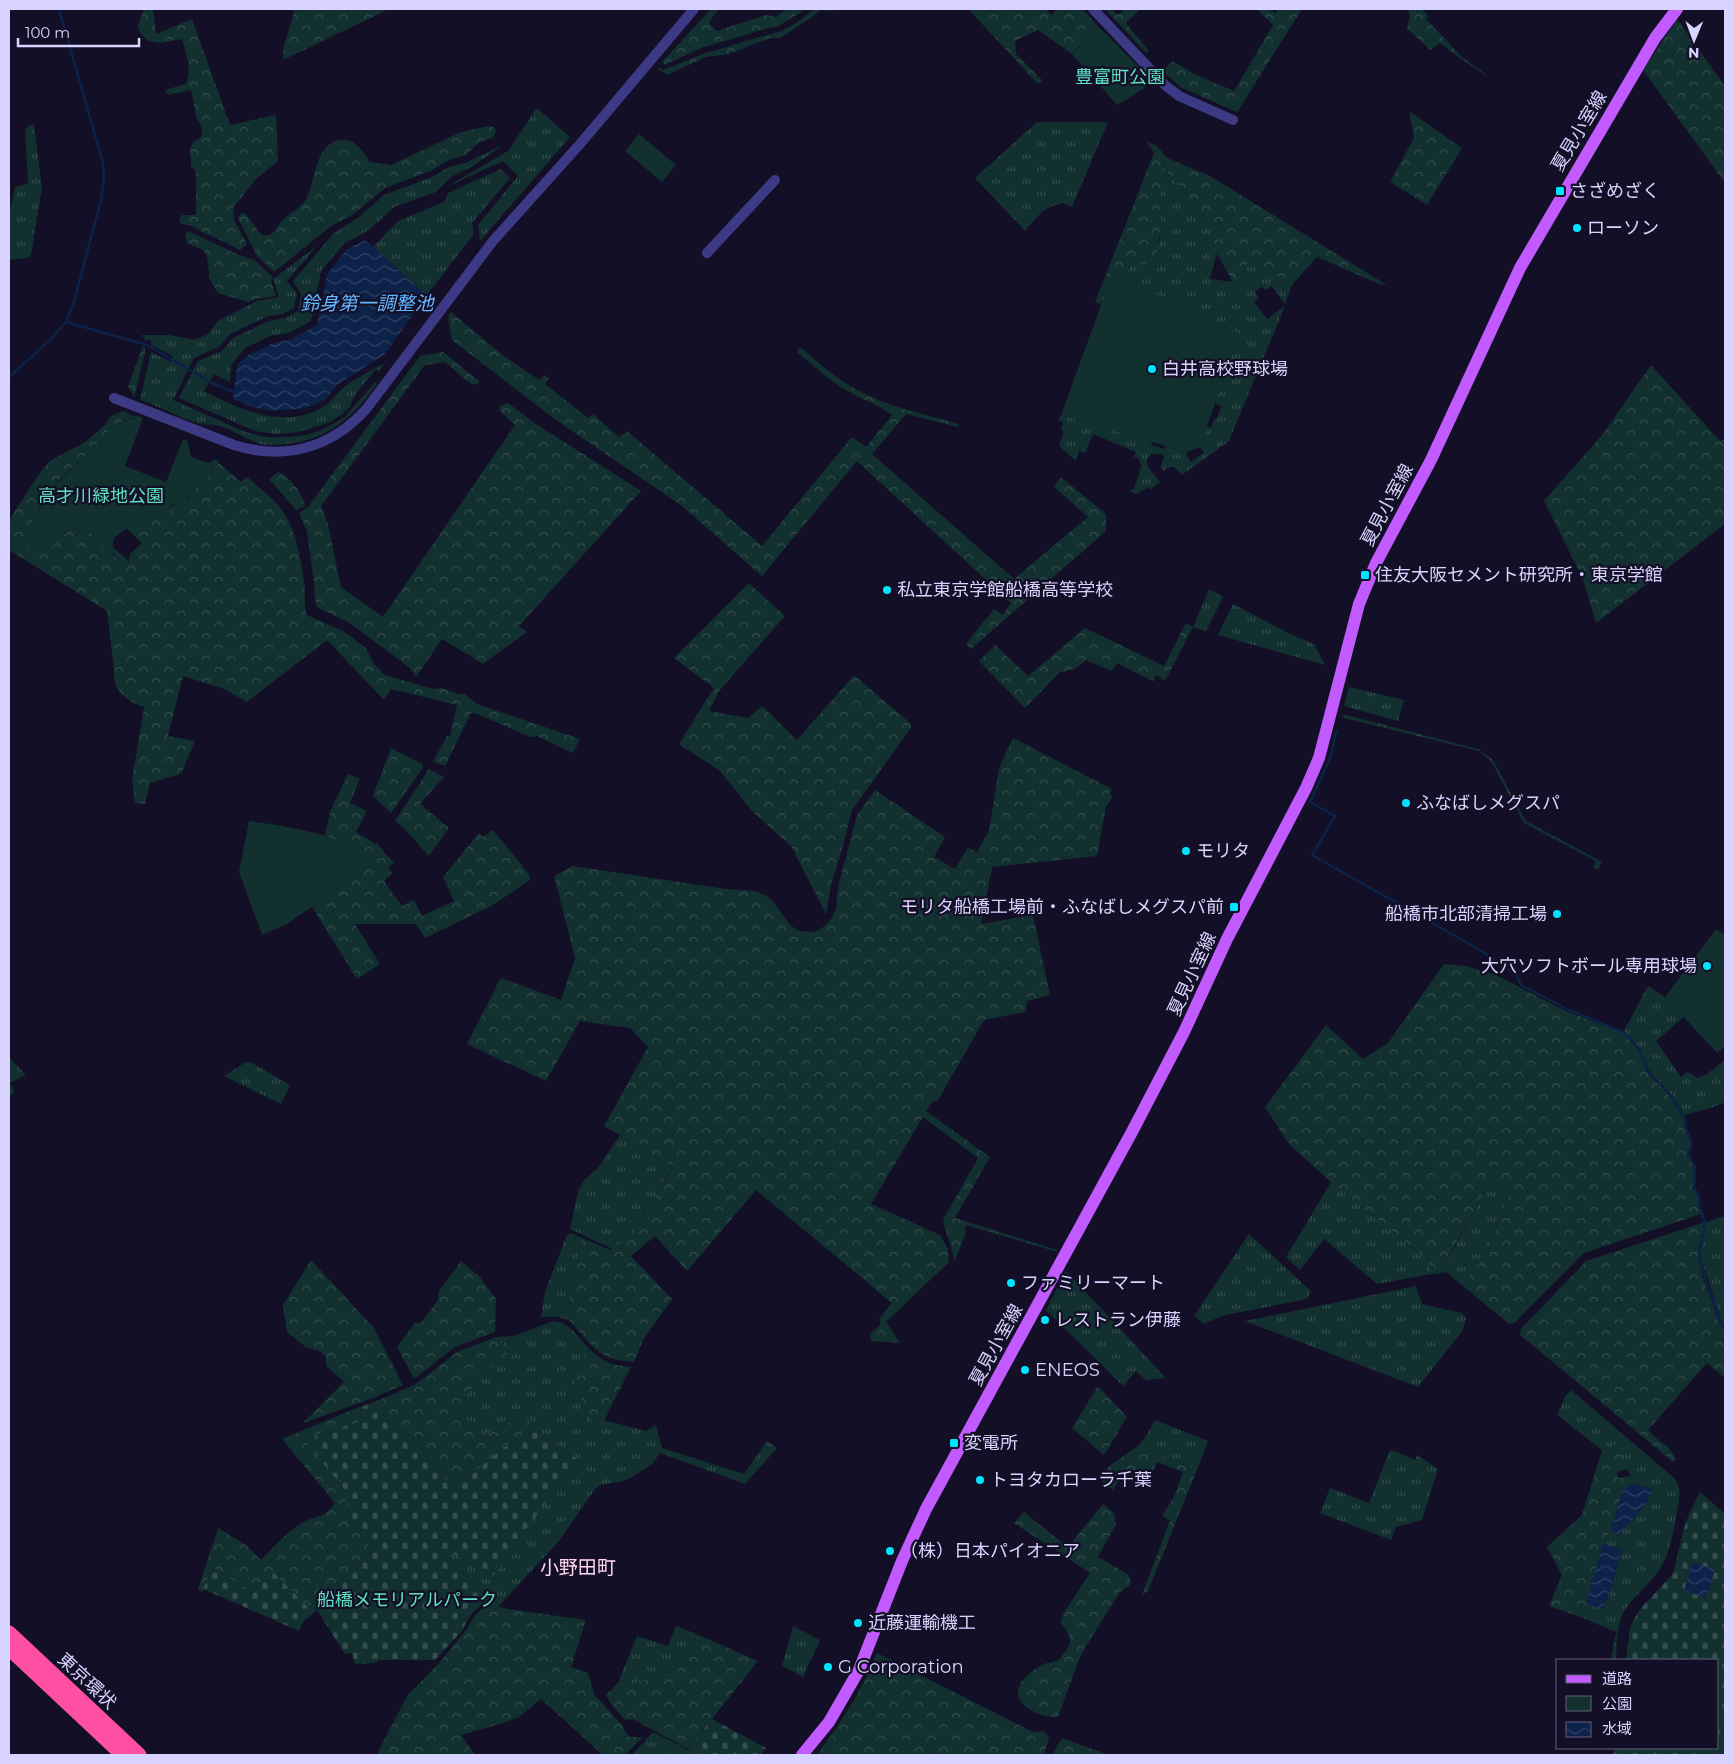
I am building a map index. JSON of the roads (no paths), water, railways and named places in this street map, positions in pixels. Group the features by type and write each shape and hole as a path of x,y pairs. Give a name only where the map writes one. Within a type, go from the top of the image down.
{"highway":[{"name":"東京環状","path":"9,1633 139,1755"},
{"name":"東京環状","path":"9,1648 122,1755"}],"main road":[{"name":"夏見小室線","path":"802,1755 829,1722 859,1670 902,1561 926,1509 1133,1130 1184,1032 1227,939 1306,788 1319,758 1348,642 1366,585 1430,462 1520,268 1655,38 1677,9"}],"street":[{"path":"114,398 226,442 253,450 281,452 298,450 316,445 344,430 367,408 494,241 580,144 694,9"},
{"path":"1093,9 1165,86 1179,96 1233,120"},
{"path":"707,253 775,180"}],"water":[{"name":"鈴身第一調整池","path":"365,240 427,295 384,355 337,385 325,400 305,408 275,411 256,408 233,399 237,365 248,355 271,344 291,339 317,325 327,274 347,249"},
{"path":"1633,1484 1652,1489 1647,1503 1619,1535 1610,1532 1623,1489"},
{"path":"1603,1544 1622,1549 1608,1597 1602,1610 1586,1604"},
{"path":"1692,1562 1715,1569 1708,1594 1705,1597 1684,1591"}],"waterway":[{"path":"9,377 50,340 66,322 73,305 101,200 104,179 103,163 59,9"},
{"path":"66,322 147,345 212,383 236,393"},
{"path":"1337,731 1329,761 1310,802 1335,816 1312,855 1480,950 1516,974 1521,985 1567,1009 1623,1032 1639,1048 1648,1071 1671,1096 1685,1119 1686,1129 1691,1141 1688,1154 1695,1167 1694,1188 1699,1196 1699,1206 1705,1222 1699,1255 1720,1321 1725,1328"}],"place":[{"name":"さざめざく","path":"1560,191"},
{"name":"ローソン","path":"1577,228"},
{"name":"白井高校野球場","path":"1152,369"},
{"name":"住友大阪セメント研究所・東京学館","path":"1365,575"},
{"name":"私立東京学館船橋高等学校","path":"887,590"},
{"name":"ふなばしメグスパ","path":"1406,803"},
{"name":"モリタ","path":"1186,851"},
{"name":"モリタ船橋工場前・ふなばしメグスパ前","path":"1234,907"},
{"name":"船橋市北部清掃工場","path":"1557,914"},
{"name":"大穴ソフトボール専用球場","path":"1707,966"},
{"name":"ファミリーマート","path":"1011,1283"},
{"name":"レストラン伊藤","path":"1045,1320"},
{"name":"ENEOS","path":"1025,1370"},
{"name":"変電所","path":"954,1443"},
{"name":"トヨタカローラ千葉","path":"980,1480"},
{"name":"（株）日本パイオニア","path":"890,1551"},
{"name":"近藤運輸機工","path":"858,1623"},
{"name":"G Corporation","path":"828,1667"}],"district":[{"name":"小野田町","path":"578,1567"}],"park label":[{"name":"豊富町公園","path":"1120,77"},
{"name":"高才川緑地公園","path":"101,496"},
{"name":"船橋メモリアルパーク","path":"407,1600"}]}
